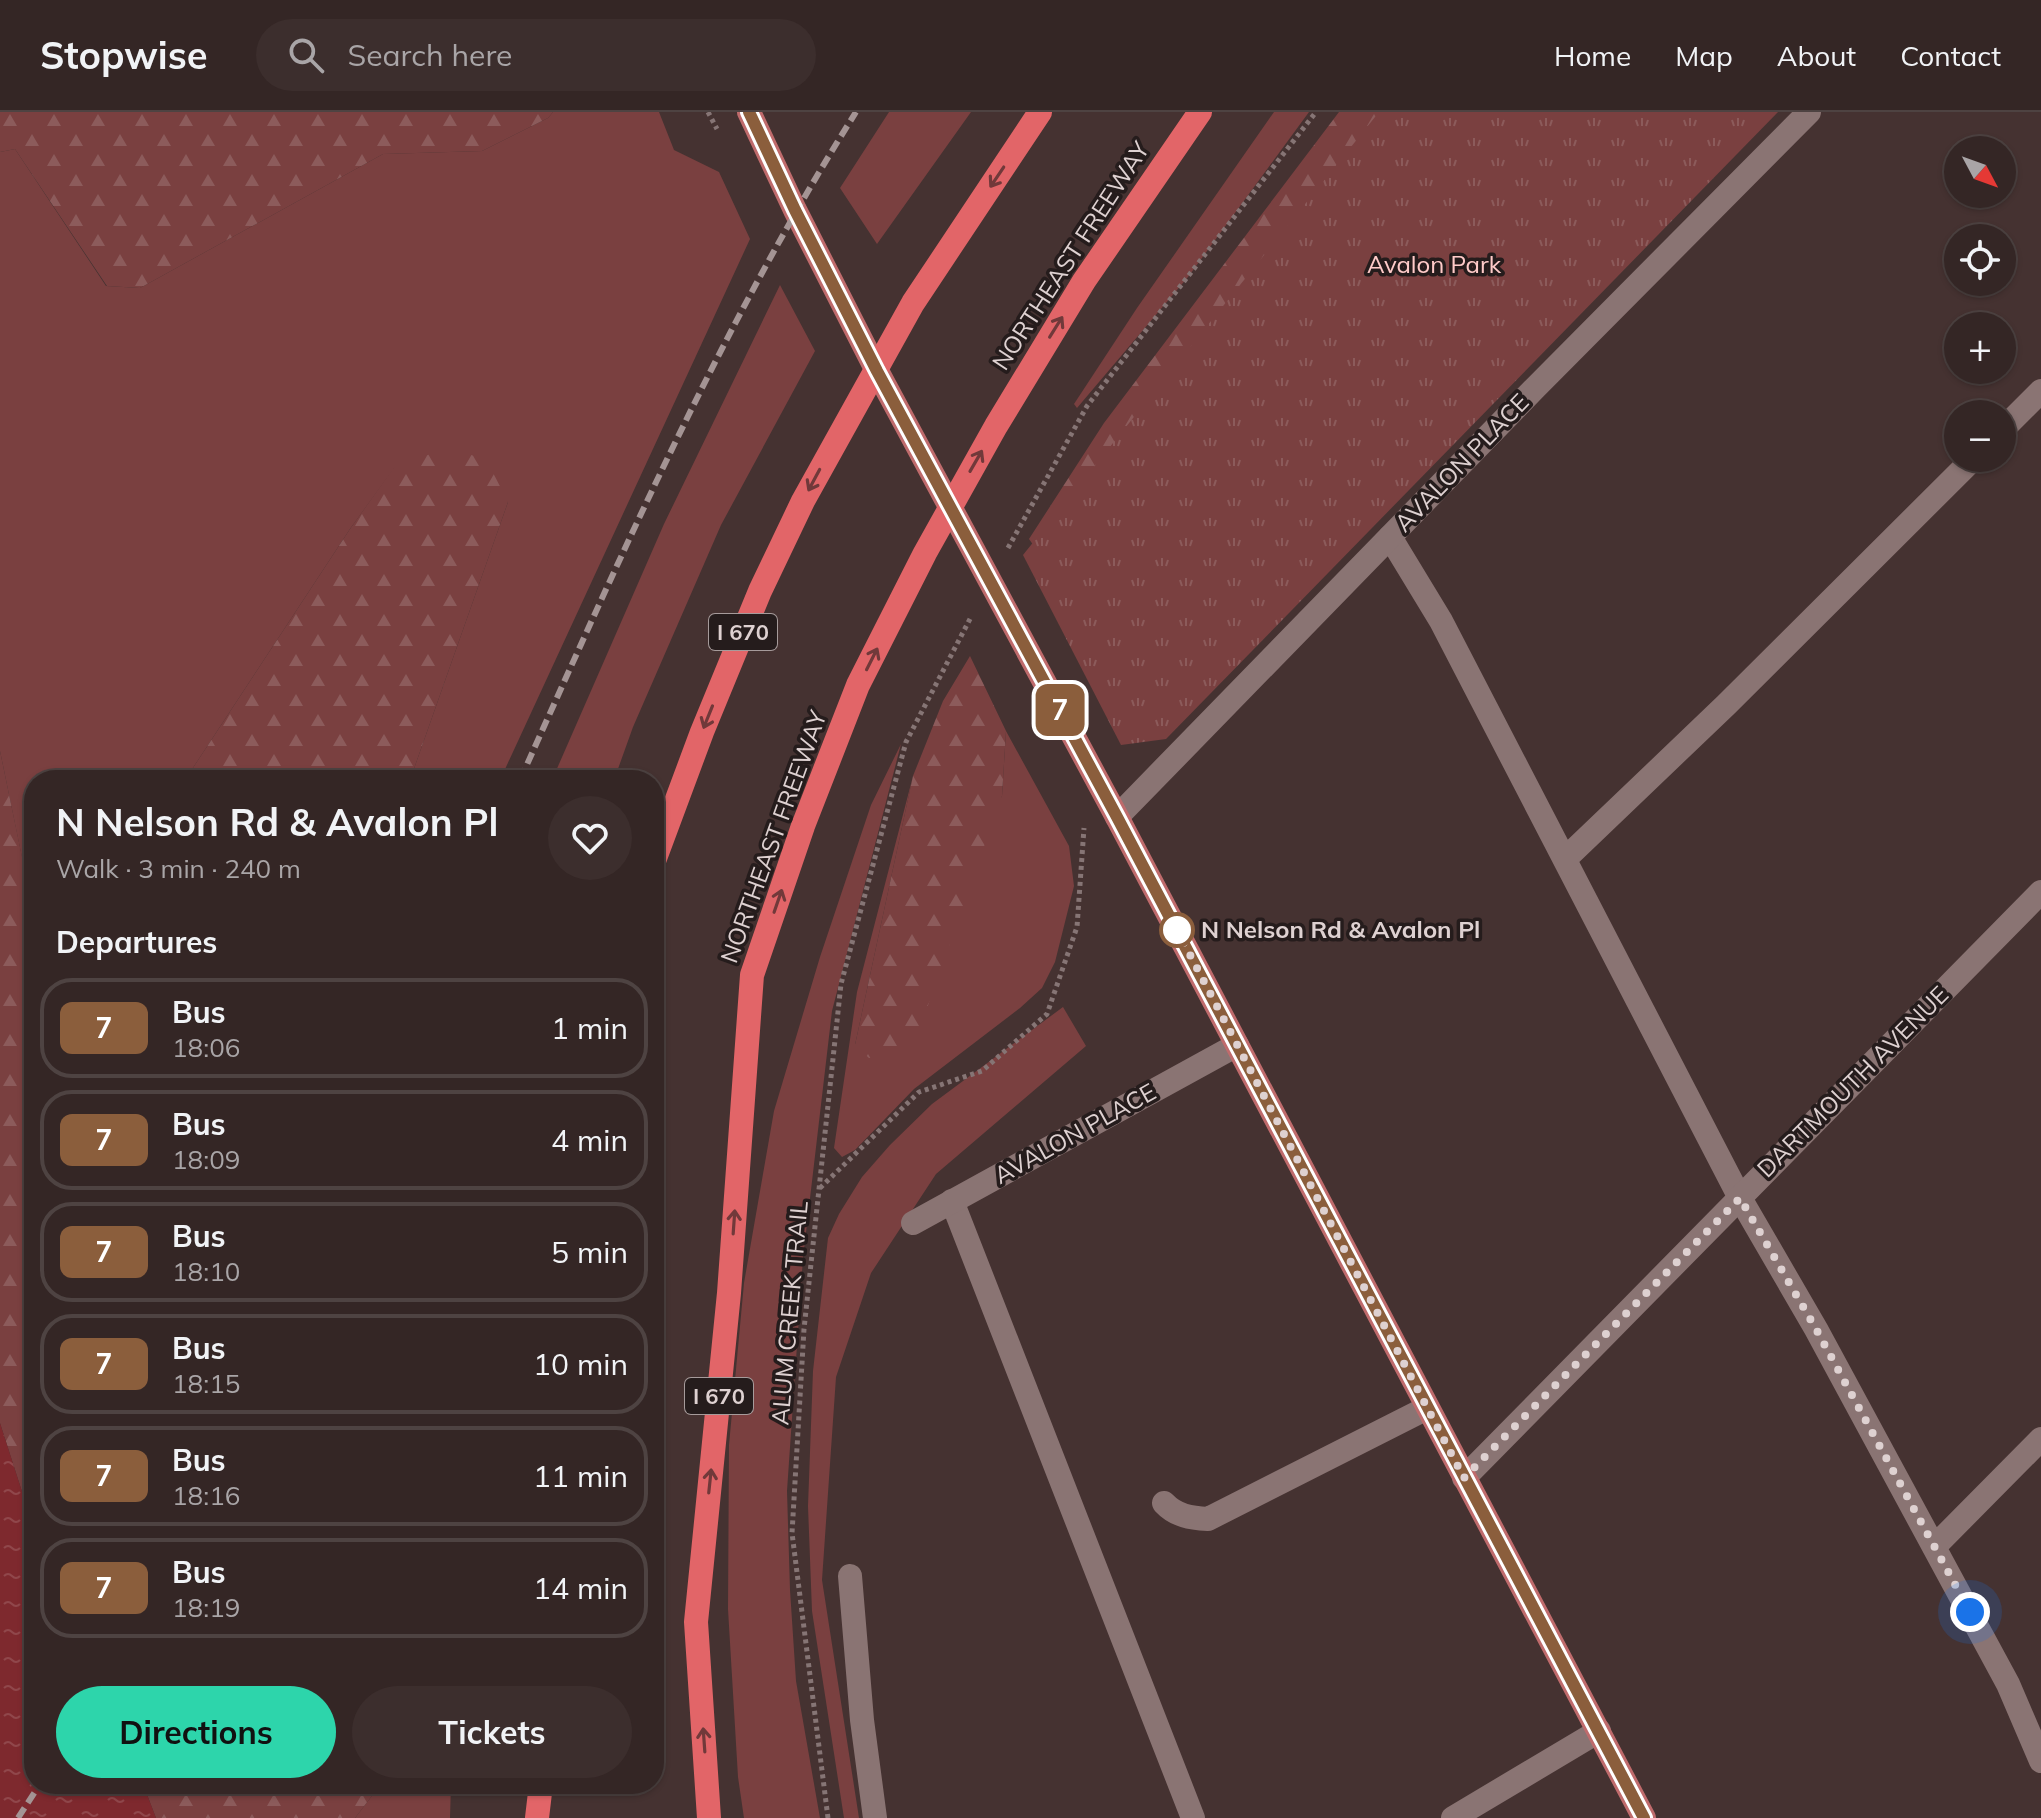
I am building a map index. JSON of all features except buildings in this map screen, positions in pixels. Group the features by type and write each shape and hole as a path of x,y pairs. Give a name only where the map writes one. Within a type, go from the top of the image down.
{"highway":[{"name":"I 670","path":"664,834 760,591 803,501 913,303 1040,112"},
{"name":"NORTHEAST FREEWAY","path":"709,1818 696,1622 729,1293 752,975 803,826 858,685 925,553 1015,393 1084,281 1200,112"},
{"path":"537,1818 540,1794"}],"main road":[{"path":"749,112 877,371 1117,817 1644,1818"}],"street":[{"name":"AVALON PLACE","path":"1117,817 1809,112"},
{"path":"2016,416 2041,391"},
{"path":"1565,859 1726,705 1960,472"},
{"path":"1390,537 1441,621 1740,1198 1935,1546 2008,1684 2041,1761"},
{"name":"DARTMOUTH AVENUE","path":"1464,1478 2041,892"},
{"name":"AVALON PLACE","path":"913,1223 1237,1045"},
{"path":"952,1201 1193,1818"},
{"path":"1164,1503 1172,1511 1190,1518 1208,1519 1427,1408"},
{"path":"1935,1546 2041,1439"},
{"path":"850,1576 862,1720 875,1818"},
{"path":"1453,1818 1599,1731"}],"path":[{"path":"708,112 723,141"},
{"path":"1087,406 1316,112"},
{"path":"819,1188 841,984 906,742"},
{"name":"ALUM CREEK TRAIL","path":"828,1818 792,1533 804,1329 819,1188 919,1092 982,1071 1047,1014 1077,927 1085,830 1078,817"}],"green space":[{"path":"0,112 553,112 548,118 482,151 383,154 140,288 107,286 15,149 0,152"},
{"path":"553,112 659,112 674,150 719,172 750,239 505,770 414,770 508,502 395,467 350,529 192,770 24,770 24,867 0,751 0,152 15,149 106,286 140,288 383,154 482,151 548,118"},
{"path":"889,112 971,112 877,244 840,188"},
{"path":"1274,112 1309,112 1188,277 1077,408 1074,404 1137,308"},
{"path":"1339,112 1505,112 1051,570 1029,539 1104,423"},
{"name":"Avalon Park","path":"1379,112 1778,112 1166,739 1121,745 1023,555"},
{"path":"780,285 815,351 721,525 633,727 618,770 556,770 664,524"},
{"path":"451,447 487,461 508,502 414,770 192,770 350,529 395,466"},
{"path":"970,656 1006,731 1002,796 921,1025 900,1053 869,1058 855,1045 913,776 943,701"},
{"path":"1006,731 1069,846 1074,886 1055,962 1042,988 914,1089 855,1150 842,1157 834,1148 857,992 913,776 855,1045 1002,796"},
{"path":"901,744 832,1011 803,1258 787,1491 790,1590 796,1681 820,1818 744,1818 738,1777 728,1609 729,1445 744,1283 774,1111 820,957 871,805"},
{"path":"0,751 24,866 24,1498 0,1423"},
{"path":"1063,1007 1086,1046 936,1174 871,1273 836,1377 822,1580 859,1818 844,1818 812,1611 808,1506 813,1371 828,1238 862,1177 890,1145 932,1104"},
{"path":"147,1794 373,1794 355,1818 156,1818"},
{"path":"373,1794 451,1794 450,1818 355,1818"}],"water":[{"path":"0,1423 24,1498 24,1794 147,1794 156,1818 0,1818"}],"railway":[{"path":"525,770 636,525 718,356 762,273 856,112"},
{"path":"18,1818 34,1794"}],"bus line":[{"name":"7","path":"749,112 877,371 1117,817 1644,1818"}],"place":[{"name":"N Nelson Rd & Avalon Pl","path":"1177,930"}],"route":[{"path":"1177,930 1464,1478 1740,1198 1816,1329 1970,1612"}]}
